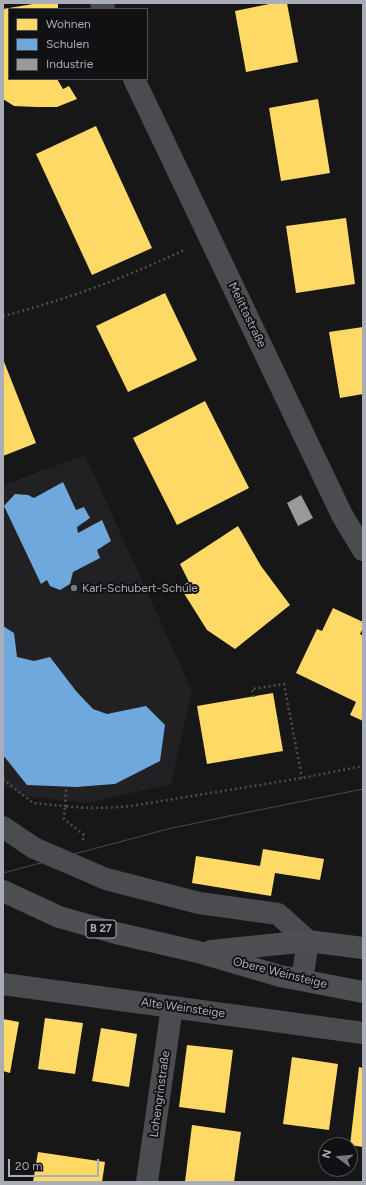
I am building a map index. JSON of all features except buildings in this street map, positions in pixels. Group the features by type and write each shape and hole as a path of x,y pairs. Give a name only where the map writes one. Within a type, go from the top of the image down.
{"main road":[{"name":"Obere Weinsteige","path":"3,891 59,917 116,934 198,952 280,976 363,992"},
{"name":"Obere Weinsteige","path":"198,952 308,941 363,948"}],"street":[{"name":"Melittastraße","path":"134,80 342,515 363,550"},
{"path":"3,827 34,848 106,879 199,903 278,914 308,941 302,980"},
{"name":"Alte Weinsteige","path":"3,984 363,1033"},
{"name":"Lohengrinstraße","path":"147,1182 172,1007"}],"path":[{"path":"3,316 42,306 153,265 210,237"},
{"path":"254,697 252,689 284,684 302,778"},
{"path":"3,779 33,803 103,809 161,802 363,766"},
{"path":"64,819 66,787"}],"shaded area":[{"name":"Karl-Schubert-Schule","path":"85,455 192,691 171,784 87,803 23,796 3,785 3,485"}],"tram line":[{"path":"3,873 168,829 363,789"}],"place":[{"name":"Karl-Schubert-Schule","path":"74,588"}]}
